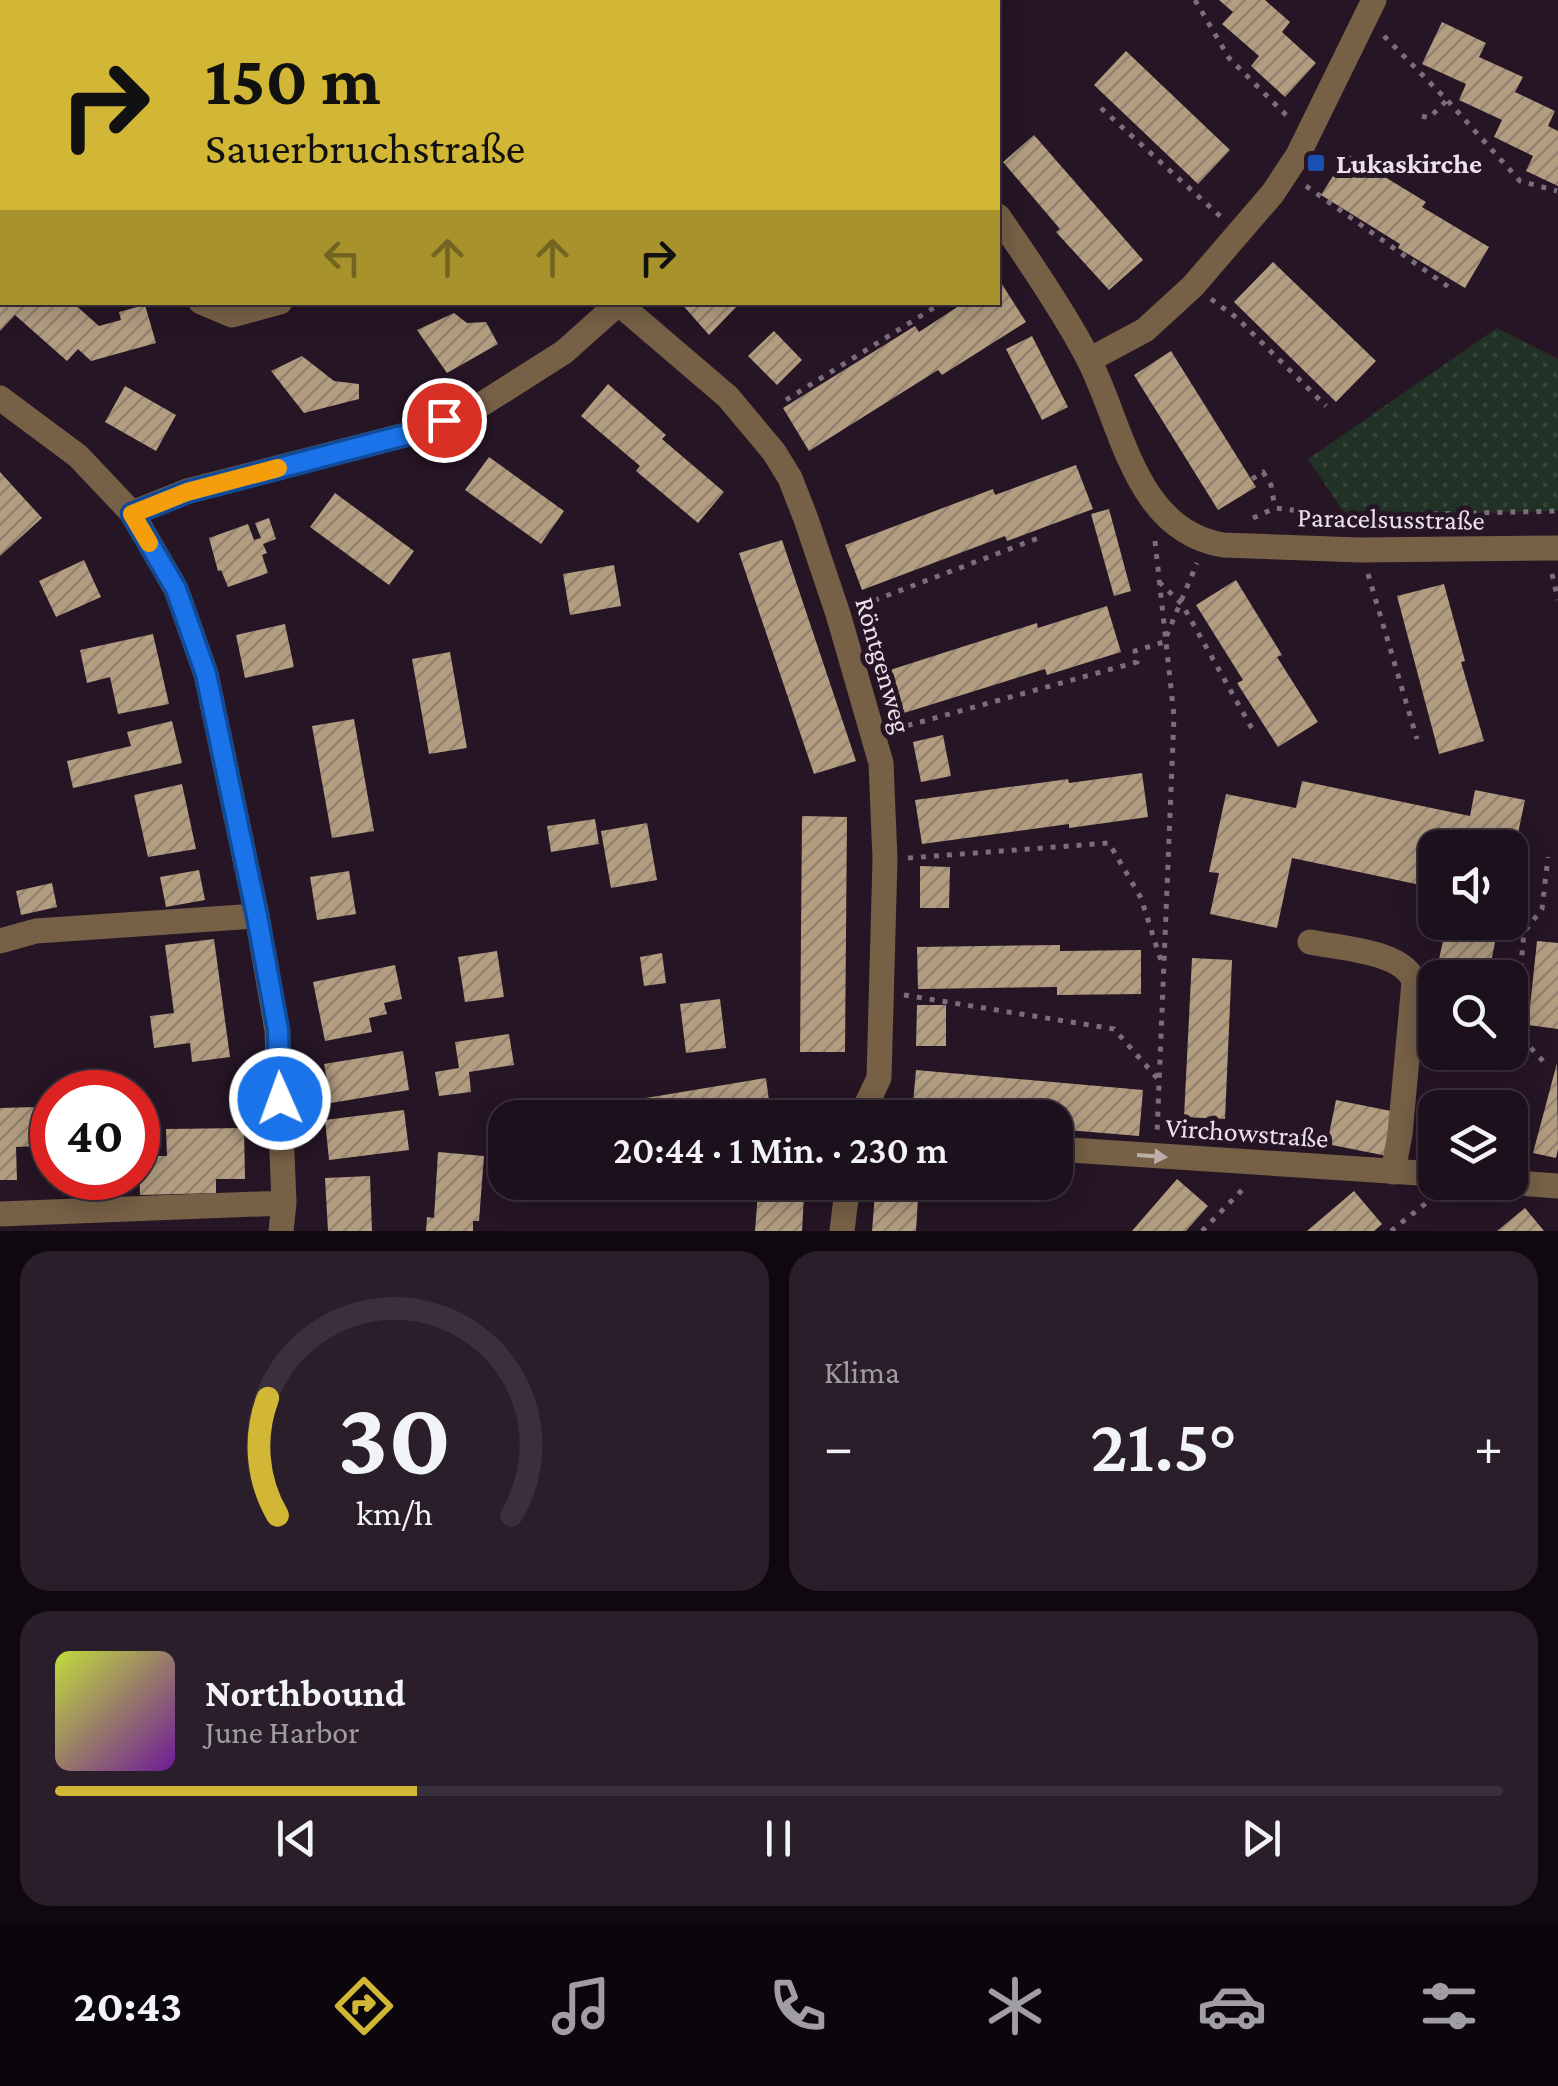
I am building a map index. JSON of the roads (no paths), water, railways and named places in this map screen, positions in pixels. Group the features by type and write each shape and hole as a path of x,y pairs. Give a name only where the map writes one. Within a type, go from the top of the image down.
{"street":[{"path":"1000,219 1089,360 1145,330 1240,234 1288,171 1370,9"},
{"path":"208,305 232,315 269,305"},
{"path":"132,514 187,492 409,434 479,406 564,352 616,305"},
{"name":"Röntgenweg","path":"620,305 728,397 774,452 790,478 838,614 881,763 886,859 882,991 878,1078 868,1100"},
{"name":"Paracelsusstraße","path":"1089,360 1134,470 1151,500 1177,526 1214,543 1360,550 1558,548"},
{"path":"4,408 78,456 132,514 176,589 206,674 278,1030 284,1203 280,1231"},
{"path":"0,941 36,931 257,916"},
{"path":"1310,942 1396,960 1411,972 1414,982 1393,1172"},
{"name":"Virchowstraße","path":"1073,1149 1393,1172 1418,1179"},
{"path":"1528,1184 1558,1186"},
{"path":"842,1231 846,1200"},
{"path":"0,1214 284,1203"}],"place":[{"name":"Lukaskirche","path":"1316,163"}]}
